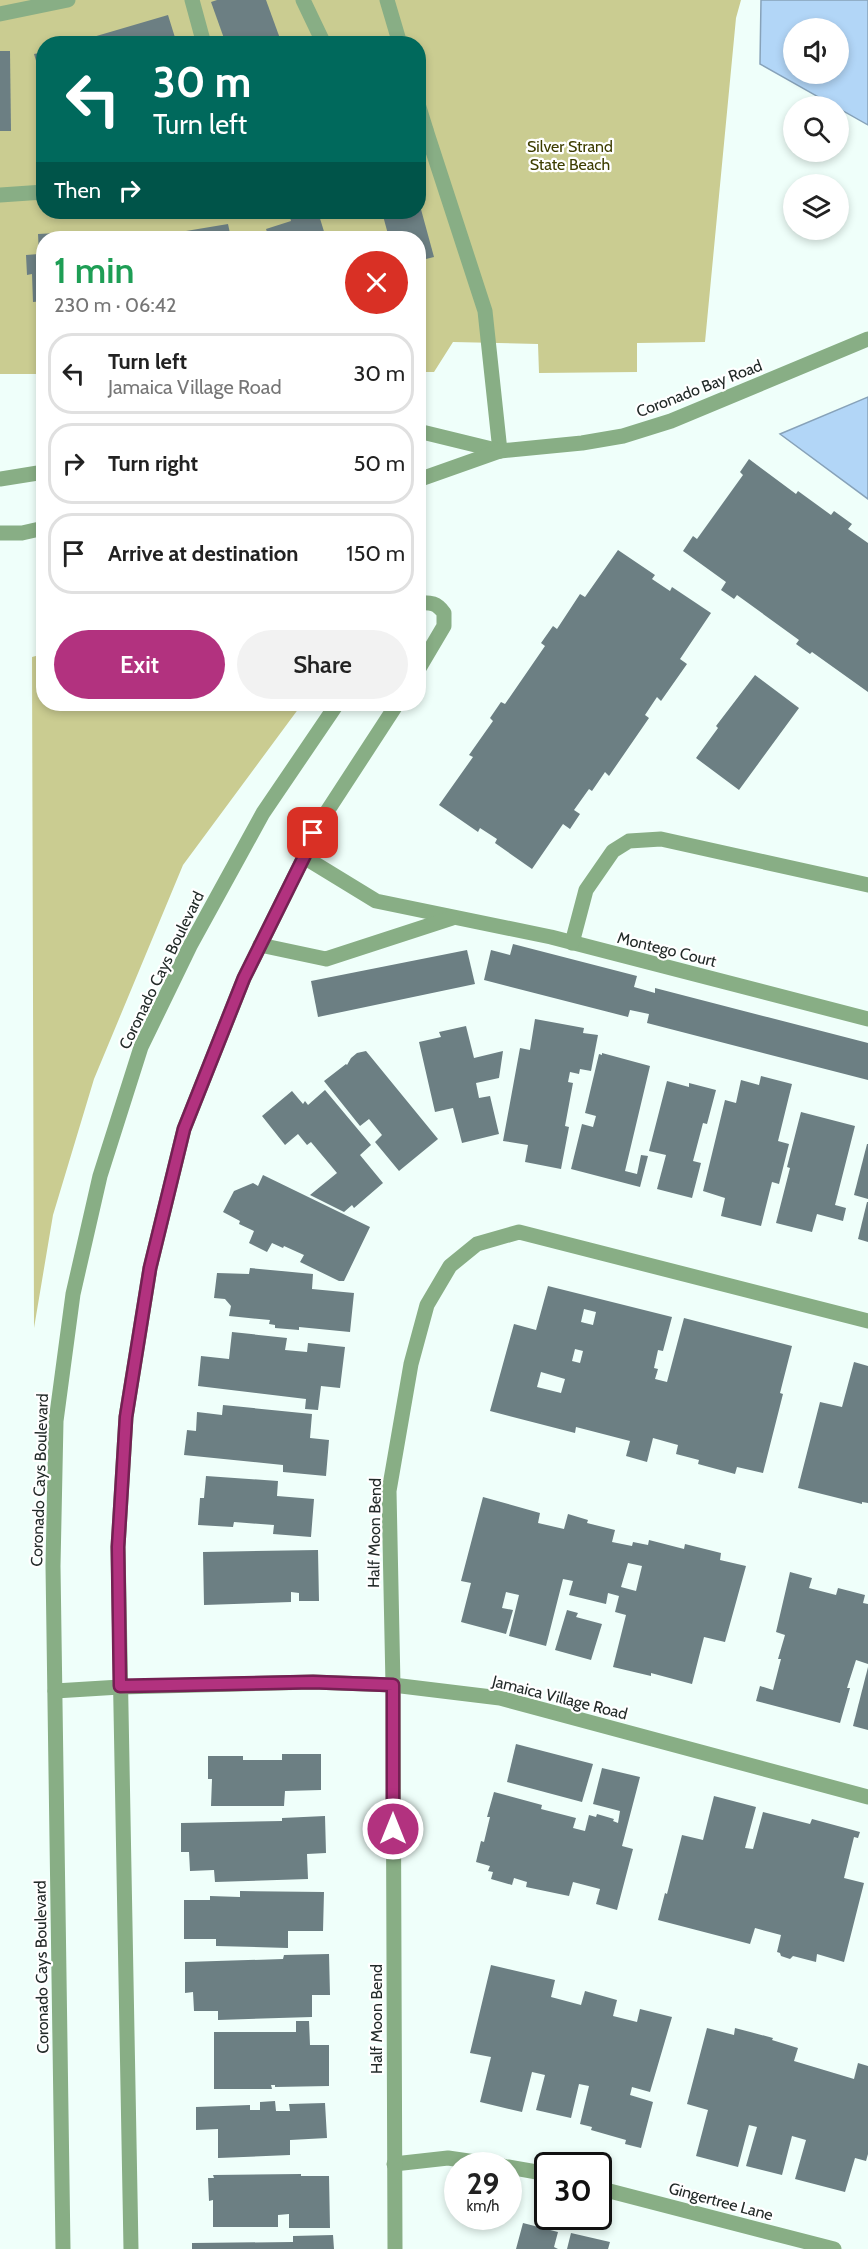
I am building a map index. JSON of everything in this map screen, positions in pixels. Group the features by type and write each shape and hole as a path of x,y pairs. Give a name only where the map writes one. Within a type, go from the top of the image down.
{"street":[{"path":"0,14 68,0"},
{"path":"192,0 202,36"},
{"path":"303,0 320,36"},
{"path":"387,0 398,36"},
{"path":"426,141 485,311 500,451"},
{"path":"0,195 36,193"},
{"name":"Coronado Bay Road","path":"426,477 500,451 582,443 623,436 671,421 868,339"},
{"name":"Coronado Bay Road","path":"426,433 500,451"},
{"path":"0,479 36,473"},
{"path":"0,534 36,530"},
{"path":"426,602 438,605 444,613 444,626 426,656"},
{"name":"Coronado Cays Boulevard","path":"63,2249 53,1566 56,1421 73,1294 100,1176 141,1047 190,946 263,813 332,711"},
{"path":"131,2249 118,1547 126,1417 150,1268 184,1129 244,978 304,857 313,833 392,711"},
{"path":"572,943 586,890 613,851 629,841 662,839 868,885"},
{"name":"Montego Court","path":"304,857 376,902 572,943 868,1019"},
{"name":"Montego Court","path":"260,945 326,959 455,918"},
{"name":"Half Moon Bend","path":"395,2249 393,1685 389,1491 411,1364 427,1305 450,1266 477,1244 519,1232 868,1320"},
{"name":"Jamaica Village Road","path":"55,1692 120,1687 313,1682 393,1685 500,1698 868,1797"},
{"path":"394,2164 444,2158"},
{"name":"Gingertree Lane","path":"612,2192 834,2249"}],"green space":[{"name":"Silver Strand State Beach","path":"0,0 741,0 736,18 705,342 637,343 637,372 539,373 538,344 453,342 434,372 426,372 426,231 36,231 36,374 0,374"},
{"path":"36,656 36,711 297,711 183,865 94,1079 53,1215 34,1328 32,657"}],"water":[{"path":"761,0 868,0 868,125 849,114 849,96 817,96 795,84 849,84 849,18 783,18 783,77 760,64"},
{"path":"868,397 868,499 780,434"}],"building":[{"path":"266,0 279,36 223,36 211,2"},
{"path":"168,15 175,36 96,36"},
{"path":"0,51 10,51 11,131 0,131"},
{"path":"290,219 320,219 324,231 267,231 266,229 291,221"},
{"path":"384,219 424,219 434,257 426,259 426,231 387,231"},
{"path":"228,224 230,231 186,231"},
{"path":"36,254 36,302 33,302 32,274 27,275 26,255"},
{"path":"749,459 796,494 798,491 831,515 834,511 852,524 848,529 868,543 868,692 812,652 810,654 796,644 799,640 737,595 734,599 721,590 726,582 683,551 693,536 697,539 743,475 740,472"},
{"path":"618,550 655,575 652,579 670,591 672,587 711,613 680,659 687,664 661,701 657,697 645,715 649,718 609,776 605,772 592,791 589,789 574,810 580,814 570,829 563,824 532,869 495,843 497,839 480,828 478,832 439,805 473,757 469,755 493,721 490,718 501,702 505,704 545,646 541,643 553,626 557,629 580,594 585,597"},
{"path":"755,675 799,708 739,790 696,758 718,728 716,726"},
{"path":"513,944 637,976 634,987 655,993 655,988 868,1043 868,1080 647,1023 649,1014 630,1010 628,1017 484,980 491,950 510,955"},
{"path":"467,950 475,984 318,1017 311,981"},
{"path":"535,1019 584,1028 583,1033 598,1035 591,1071 580,1069 579,1074 570,1072 568,1082 573,1083 565,1126 569,1127 561,1169 525,1162 528,1145 503,1141 520,1048 530,1050"},
{"path":"466,1026 474,1058 503,1051 499,1078 476,1083 479,1098 490,1096 499,1134 462,1143 453,1108 435,1112 419,1042 441,1037 439,1032"},
{"path":"366,1051 438,1139 399,1171 375,1142 382,1135 369,1119 360,1126 324,1081 347,1065 357,1053"},
{"path":"602,1053 650,1066 625,1171 637,1174 641,1155 648,1156 640,1187 571,1169 582,1124 593,1127 596,1116 585,1113 599,1054 602,1055"},
{"path":"761,1076 792,1084 778,1141 789,1144 779,1184 772,1182 761,1226 721,1216 725,1198 703,1191 725,1100 736,1103 741,1080 759,1085"},
{"path":"667,1081 689,1087 689,1083 716,1090 707,1124 703,1123 693,1161 701,1163 692,1198 657,1189 666,1155 649,1151"},
{"path":"325,1090 371,1145 360,1155 383,1183 354,1208 352,1205 344,1212 310,1195 337,1173 311,1142 307,1145 298,1134 285,1145 262,1116 292,1091 303,1104 305,1101 308,1105"},
{"path":"801,1112 855,1126 835,1205 846,1208 843,1221 817,1214 812,1232 776,1223"},
{"path":"868,1144 868,1199 854,1195"},
{"path":"263,1175 370,1227 344,1281 339,1281 300,1262 304,1255 284,1246 283,1248 272,1243 267,1252 249,1243 254,1231 239,1224 240,1221 223,1212 234,1191 253,1183 258,1186"},
{"path":"868,1202 868,1242 858,1239"},
{"path":"250,1268 313,1274 312,1289 354,1293 350,1332 299,1327 299,1330 275,1328 275,1325 269,1324 270,1320 229,1316 231,1306 225,1299 214,1298 217,1273 249,1274"},
{"path":"548,1286 672,1317 663,1351 658,1350 654,1368 658,1369 655,1379 667,1382 684,1318 792,1346 780,1393 783,1394 763,1473 737,1467 735,1474 698,1464 699,1460 676,1454 678,1445 653,1438 647,1462 626,1456 630,1441 576,1427 575,1433 490,1411 514,1324 536,1330","holes":["584,1309 596,1312 593,1325 581,1322","575,1349 583,1351 580,1363 572,1361","541,1372 565,1379 561,1393 537,1387"]},
{"path":"232,1332 287,1338 285,1350 307,1352 308,1343 345,1347 340,1388 321,1386 318,1410 305,1409 306,1399 198,1386 201,1356 229,1359"},
{"path":"854,1362 868,1366 868,1503 862,1502 862,1504 798,1488 820,1402 842,1407"},
{"path":"223,1405 312,1414 310,1438 329,1440 326,1476 283,1472 283,1465 184,1455 187,1430 196,1431 197,1412 222,1415"},
{"path":"206,1476 278,1481 277,1496 314,1499 311,1537 273,1534 274,1525 234,1522 233,1527 198,1525 200,1498 204,1498"},
{"path":"483,1497 540,1513 538,1523 564,1529 568,1514 588,1520 587,1523 615,1530 612,1542 632,1546 633,1542 648,1545 649,1540 684,1549 685,1544 721,1553 720,1560 746,1566 725,1642 704,1637 692,1684 651,1673 651,1676 613,1667 626,1615 615,1612 619,1596 608,1593 606,1604 569,1595 573,1581 563,1579 546,1646 509,1636 519,1595 506,1592 502,1608 513,1610 506,1634 461,1622 471,1583 461,1581","holes":["628,1563 642,1566 636,1591 621,1587"]},
{"path":"318,1550 319,1601 299,1601 299,1593 291,1592 291,1602 204,1605 203,1552"},
{"path":"790,1572 812,1578 809,1588 836,1595 838,1588 865,1595 863,1603 868,1604 868,1664 856,1660 847,1688 850,1688 840,1723 756,1701 760,1686 773,1690 785,1635 776,1632"},
{"path":"567,1610 578,1613 576,1617 602,1624 591,1660 555,1650"},
{"path":"868,1667 868,1730 853,1726"},
{"path":"516,1744 593,1764 582,1802 507,1782"},
{"path":"282,1754 321,1754 321,1790 285,1791 284,1806 211,1806 212,1779 208,1779 208,1756 243,1756 243,1760 282,1760"},
{"path":"602,1768 640,1777 622,1846 633,1849 617,1910 596,1904 600,1889 573,1882 569,1896 526,1887 527,1882 514,1878 512,1885 491,1879 493,1872 488,1871 490,1866 476,1862 481,1841 484,1842 490,1817 487,1817 494,1792 542,1805 541,1809 576,1818 573,1828 585,1831 589,1815 596,1817 597,1814 614,1819 613,1821 618,1823 620,1811 593,1804"},
{"path":"714,1796 756,1807 745,1848 753,1849 763,1812 810,1824 812,1819 860,1832 858,1838 854,1837 844,1878 864,1883 844,1962 817,1954 816,1962 793,1956 790,1959 781,1956 777,1952 781,1935 755,1928 750,1944 658,1920 682,1835 703,1840"},
{"path":"325,1816 326,1853 307,1854 308,1879 215,1882 214,1870 190,1871 189,1852 181,1852 181,1823 282,1821 282,1818"},
{"path":"240,1891 324,1892 323,1931 288,1931 288,1948 216,1946 216,1939 184,1939 184,1900 210,1900 210,1896 240,1897"},
{"path":"329,1954 330,1995 312,1995 312,2017 218,2020 218,2011 194,2011 193,1992 185,1993 185,1962 283,1959 284,1955"},
{"path":"491,1965 555,1980 551,1997 581,2005 585,1991 617,2000 613,2016 637,2022 640,2009 672,2017 650,2092 632,2087 630,2095 653,2102 641,2148 625,2144 626,2140 591,2130 592,2127 580,2124 589,2086 579,2084 571,2118 536,2110 545,2075 532,2072 522,2112 480,2102 491,2057 470,2053"},
{"path":"296,2021 309,2021 310,2045 329,2045 329,2086 275,2087 271,2085 272,2089 214,2089 214,2032 296,2032"},
{"path":"707,2028 734,2035 735,2028 773,2038 772,2040 798,2048 794,2061 854,2079 858,2063 868,2066 868,2154 866,2161 855,2158 845,2192 795,2179 806,2140 792,2136 782,2175 746,2166 757,2127 749,2125 738,2167 696,2156 708,2110 687,2104"},
{"path":"275,2101 276,2111 290,2111 289,2104 325,2103 327,2138 290,2140 290,2155 218,2158 218,2129 196,2130 196,2107 250,2105 250,2110 260,2110 260,2102"},
{"path":"301,2174 301,2176 329,2176 330,2228 289,2228 289,2214 278,2215 278,2227 213,2227 213,2200 209,2201 208,2178 214,2178 213,2175"},
{"path":"523,2223 534,2226 534,2230 558,2232 554,2247 558,2249 516,2249"},
{"path":"571,2233 610,2242 608,2249 567,2249"},
{"path":"333,2235 334,2249 192,2249 192,2243 293,2242 293,2236"}],"route":[{"path":"313,833 304,857 244,978 184,1129 150,1268 126,1417 118,1547 120,1687 313,1682 393,1685 393,1829"}]}
